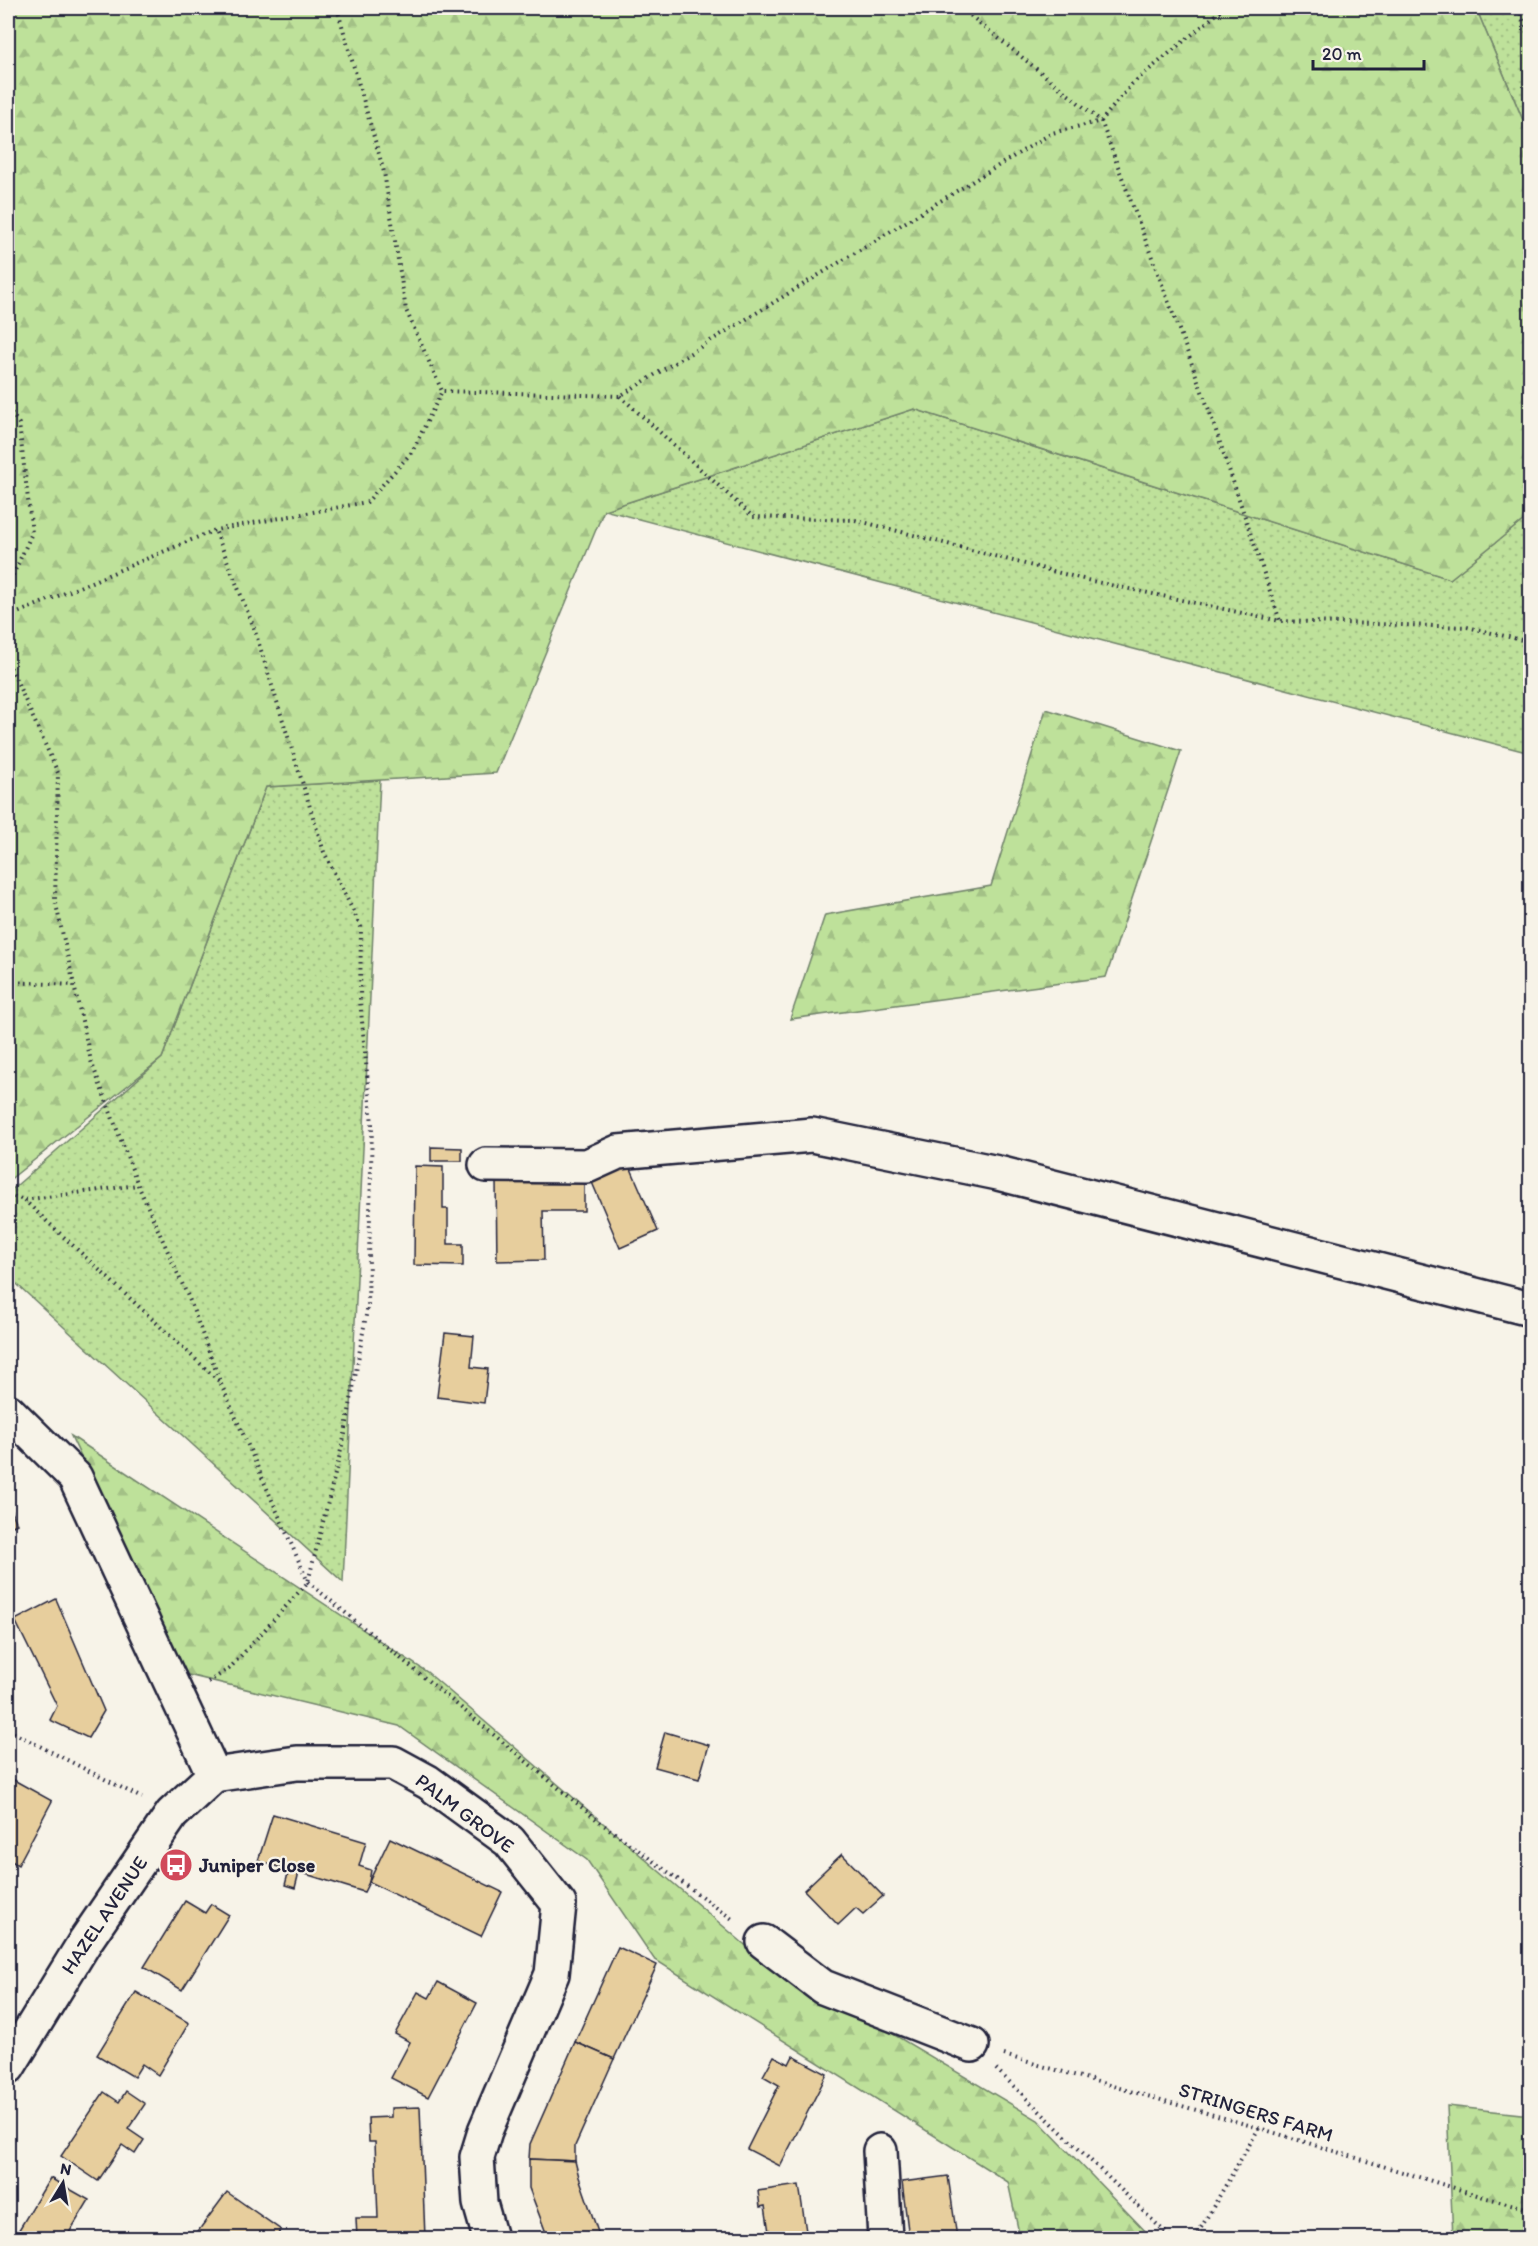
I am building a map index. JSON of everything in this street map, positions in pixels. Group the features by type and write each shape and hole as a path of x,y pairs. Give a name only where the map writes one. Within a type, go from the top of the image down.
{"street":[{"path":"486,1165 587,1166 618,1152 812,1135 998,1173 1530,1310"},
{"path":"8,1411 75,1477 214,1775"},
{"name":"PALM GROVE","path":"214,1775 297,1763 393,1763 428,1782 509,1841 559,1904 552,1974 485,2131 477,2157 480,2203 490,2238"},
{"name":"HAZEL AVENUE","path":"8,2067 86,1940 172,1814 214,1775"},
{"path":"764,1942 823,1987 972,2045"},
{"path":"879,2151 885,2238"}],"path":[{"path":"337,8 384,172 406,310 442,391"},
{"path":"961,8 1101,121 1209,410 1280,621"},
{"path":"442,391 620,396 1052,133 1101,121 1132,84 1224,8"},
{"path":"1519,8 1530,41"},
{"path":"8,617 215,530 367,502 412,452 442,391"},
{"path":"620,396 753,517 855,520 1086,580 1280,621 1467,627 1530,642"},
{"path":"8,408 19,424 32,533 8,586"},
{"path":"180,1700 229,1669 308,1582 345,1434 368,1305 372,1124 360,1001 361,927 324,852 254,628 215,530"},
{"path":"8,662 58,773 55,900 91,1061 138,1185 190,1301 221,1384 308,1582 601,1822 764,1942"},
{"path":"8,982 74,985"},
{"path":"8,1195 24,1200 138,1185"},
{"path":"24,1200 221,1384"},
{"path":"8,1730 172,1814"},
{"path":"972,2045 1172,2238"},
{"name":"STRINGERS FARM","path":"972,2045 1530,2209"},
{"path":"1195,2238 1259,2128"}],"green space":[{"path":"8,8 1476,8 1530,137 1530,515 1450,579 914,409 604,510 496,773 266,787 162,1058 8,1181"},
{"path":"1476,8 1530,8 1530,137"},
{"path":"914,409 1450,579 1530,515 1530,753 604,510"},
{"path":"1046,709 1181,751 1106,977 790,1019 825,915 991,886"},
{"path":"380,780 343,1582 8,1276 8,1193 162,1058 266,787"},
{"path":"71,1436 427,1672 751,1950 1038,2120 1152,2238 1020,2238 1008,2182 654,1959 587,1860 399,1726 184,1674"},
{"path":"1447,2106 1530,2115 1530,2238 1453,2238"}],"building":[{"path":"431,1147 462,1148 462,1161 431,1161"},
{"path":"629,1164 658,1231 620,1248 591,1180"},
{"path":"415,1166 443,1167 443,1209 448,1209 448,1244 463,1244 463,1266 414,1265"},
{"path":"584,1178 584,1211 543,1211 544,1260 497,1261 496,1180"},
{"path":"445,1333 474,1336 471,1367 488,1369 484,1403 437,1397"},
{"path":"8,1502 17,1524 8,1528"},
{"path":"56,1599 104,1711 88,1738 50,1720 57,1706 15,1620"},
{"path":"665,1732 709,1745 699,1779 655,1767"},
{"path":"12,1779 52,1801 18,1865 8,1859 8,1788"},
{"path":"273,1814 366,1842 359,1866 371,1870 364,1892 299,1872 295,1888 285,1885 289,1870 258,1861"},
{"path":"390,1838 502,1892 481,1936 369,1882"},
{"path":"842,1854 883,1896 863,1914 856,1908 838,1925 804,1890"},
{"path":"185,1901 205,1913 211,1904 229,1915 182,1990 144,1967"},
{"path":"618,1947 657,1965 614,2059 575,2042"},
{"path":"438,1982 477,2003 428,2097 391,2078 410,2042 395,2034 418,1992 429,1998"},
{"path":"136,1992 189,2023 158,2075 142,2064 134,2077 97,2055"},
{"path":"575,2042 614,2059 575,2146 575,2161 529,2159 530,2144"},
{"path":"774,2056 789,2064 793,2056 827,2074 780,2166 747,2149 779,2085 763,2076"},
{"path":"126,2091 145,2104 128,2129 144,2140 135,2154 122,2145 98,2181 61,2156 104,2092 119,2102"},
{"path":"420,2107 425,2238 357,2238 356,2218 378,2218 375,2142 369,2142 368,2118 391,2117 391,2108"},
{"path":"529,2159 575,2161 600,2238 548,2238 529,2188"},
{"path":"948,2176 957,2238 909,2238 902,2182"},
{"path":"50,2178 89,2200 66,2238 14,2238"},
{"path":"799,2185 807,2238 741,2238 741,2236 769,2232 765,2206 760,2207 758,2191"},
{"path":"227,2192 281,2230 275,2238 193,2238"}],"place":[{"name":"Juniper Close","path":"176,1865"}]}
